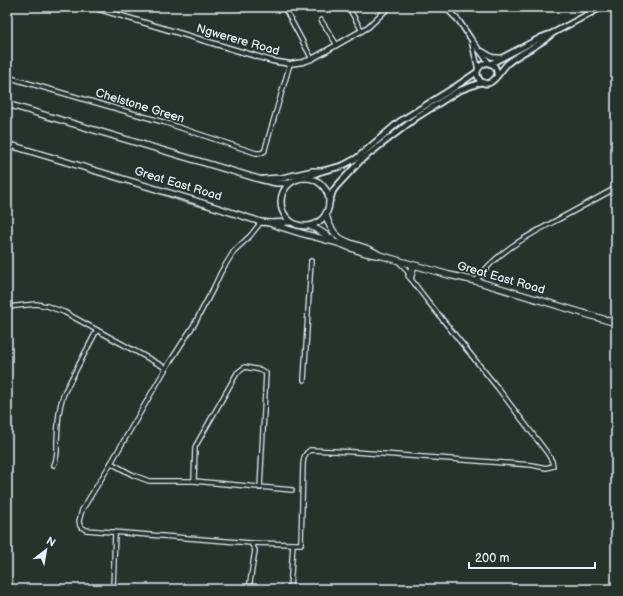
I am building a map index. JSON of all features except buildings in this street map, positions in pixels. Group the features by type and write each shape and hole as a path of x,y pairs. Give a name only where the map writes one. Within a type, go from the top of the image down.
{"highway":[{"name":"Great East Road","path":"326,214 332,230 341,239 374,251 379,255"},
{"name":"Great East Road","path":"270,223 299,233 342,244 369,254 379,255 476,281 616,323"},
{"name":"Great East Road","path":"310,226 342,244"}],"main road":[{"path":"553,33 544,41 508,62 493,81 489,83 482,82 458,91 417,117 362,160 336,187 326,214 319,222 303,227 291,222 285,216 282,208 282,199 285,190 290,183 322,171 342,166 357,158 399,122 455,87 477,70 482,64 502,58 602,7"},
{"path":"489,63 494,66 496,76"},
{"path":"477,70 478,79 482,82"},
{"path":"7,104 259,180 276,183 290,183"},
{"name":"Great East Road","path":"7,144 261,222 270,223"},
{"path":"259,180 282,178 308,172 322,171"},
{"path":"305,178 313,179 325,188 329,203"},
{"path":"270,223 291,222"}],"street":[{"name":"Ngwerere Road","path":"92,7 272,61 290,64 312,59 362,31 373,23 389,7"},
{"path":"238,7 255,7"},
{"path":"284,7 312,59"},
{"path":"445,7 459,21 489,63"},
{"path":"350,10 362,31"},
{"path":"321,20 337,45"},
{"path":"471,39 476,58 477,70"},
{"path":"476,46 487,55 502,58"},
{"name":"Chelstone Green","path":"7,77 163,122 259,154 263,153 266,149 290,64"},
{"path":"476,281 481,274 508,249 530,235 616,188"},
{"path":"261,222 250,236 234,251 221,272 195,323 166,368 112,463 82,510 79,522 80,526 86,530 251,543 300,544 302,464 304,456 310,450 532,465 546,468 553,466 548,454 426,299 404,267 397,260"},
{"path":"304,380 311,261"},
{"path":"410,276 413,265"},
{"path":"410,276 416,271 424,268"},
{"path":"7,287 8,306 36,304 64,312 166,368"},
{"path":"54,465 57,459 58,423 61,400 97,330"},
{"path":"194,481 195,447 237,373 245,367 261,370 266,373 260,488"},
{"path":"112,463 133,475 149,481 194,481 292,490"},
{"path":"113,589 114,532"},
{"path":"249,589 255,550 251,543"},
{"path":"290,589 293,544"}],"waterway":[{"path":"7,149 21,151 150,190 183,202 219,211"}]}
